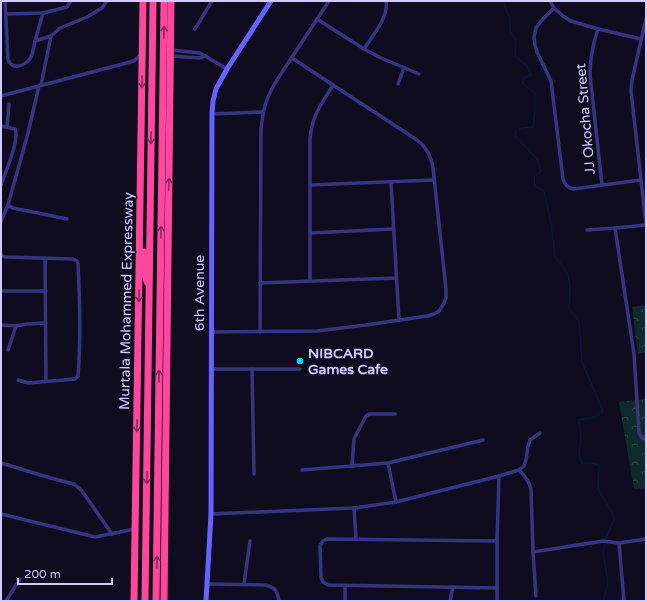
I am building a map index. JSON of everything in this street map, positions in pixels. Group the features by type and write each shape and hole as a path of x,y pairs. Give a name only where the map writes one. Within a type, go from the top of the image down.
{"highway":[{"name":"Murtala Mohammed Expressway","path":"134,601 143,1"},
{"name":"Murtala Mohammed Expressway","path":"145,601 153,1"},
{"path":"156,601 164,1"},
{"path":"164,601 171,1"},
{"path":"140,210 143,234 144,270 150,292"},
{"path":"160,274 169,241"}],"street":[{"path":"6,1 8,60 10,64 14,66 24,64 31,57 43,12"},
{"path":"6,14 43,12 67,6 71,1"},
{"path":"35,41 51,36 60,28 87,17 102,8 106,1"},
{"path":"195,29 212,1"},
{"name":"6th Avenue","path":"206,601 211,514 213,101 216,89 227,69 271,1"},
{"path":"260,332 261,137 263,112 268,95 329,1"},
{"path":"364,49 383,19 386,12 386,1"},
{"path":"550,1 554,8 571,21 642,39"},
{"path":"554,8 541,21 536,28 534,36 537,52 551,81 563,179 568,188 573,189 641,180"},
{"path":"317,19 364,49 419,74"},
{"path":"586,230 646,224 631,91 632,80 646,19"},
{"name":"JJ Okocha Street","path":"598,29 591,54 590,70 602,184"},
{"path":"1,221 8,205 28,133 51,36"},
{"path":"1,41 7,41"},
{"path":"1,96 134,61 142,53"},
{"path":"171,53 199,58 205,56"},
{"path":"171,53 200,53 216,61 227,69"},
{"path":"211,332 317,331 427,316 439,311 446,298 434,180 431,158 428,151 417,140 292,58"},
{"path":"134,61 142,67"},
{"path":"398,84 404,68"},
{"path":"310,280 311,128 317,110 334,85"},
{"path":"7,127 9,104"},
{"path":"212,114 263,112"},
{"path":"1,126 15,129 16,132 16,138 9,164 1,185"},
{"path":"310,184 434,180"},
{"path":"391,182 399,320"},
{"path":"8,205 13,208 67,219"},
{"path":"615,228 634,354 639,433 642,438 646,439"},
{"path":"310,233 393,229"},
{"path":"1,255 5,257 66,258 73,259 77,261 78,264 80,331 78,376 75,379 28,383 18,380"},
{"path":"45,258 46,381"},
{"path":"260,283 396,278"},
{"path":"1,291 46,291"},
{"path":"1,325 16,326 46,323"},
{"path":"8,350 16,326"},
{"path":"211,369 300,370"},
{"path":"252,369 254,474"},
{"path":"352,466 354,439 366,416 369,414 395,414"},
{"path":"211,514 354,508 396,502 519,470 524,466 530,440 540,433"},
{"path":"302,470 388,462 483,440"},
{"path":"388,462 396,502"},
{"path":"1,463 74,484 82,491 112,534"},
{"path":"519,470 530,483 531,489 536,596"},
{"path":"497,601 499,476"},
{"path":"354,508 356,539"},
{"path":"1,514 95,536 135,529"},
{"path":"497,541 327,539 323,541 320,546 321,578 323,582 328,585 497,588"},
{"path":"533,552 603,541 617,543 646,539"},
{"path":"244,584 250,541"},
{"path":"617,543 621,558 624,601"},
{"path":"6,601 20,579"},
{"path":"207,584 244,584 271,587 277,591 279,601"},
{"path":"345,586 345,601"},
{"path":"450,601 453,587"}],"green space":[{"path":"646,305 646,352 638,354 632,307"},
{"path":"646,399 646,488 634,489 619,402"}],"waterway":[{"path":"505,1 505,7 510,18 510,31 516,41 515,56 527,66 531,75 523,78 523,84 535,93 533,127 521,128 515,132 516,137 537,159 541,171 534,177 535,186 544,191 551,223 555,256 568,274 570,288 569,309 579,321 582,362 603,411 595,417 579,420 581,437 579,455 582,464 591,463 599,465 598,489 615,518 606,539"},
{"path":"603,601 608,583 603,551 605,543"}],"place":[{"name":"NIBCARD Games Cafe","path":"300,361"}]}
